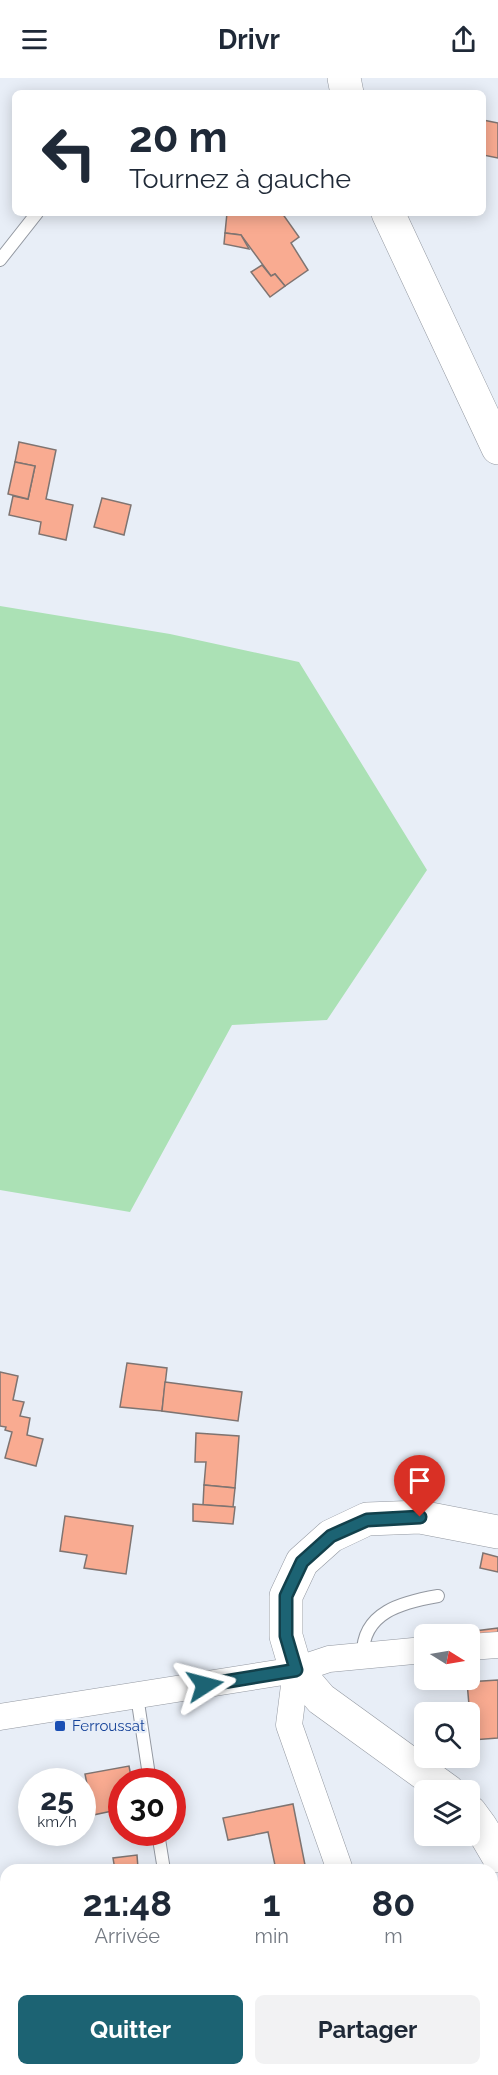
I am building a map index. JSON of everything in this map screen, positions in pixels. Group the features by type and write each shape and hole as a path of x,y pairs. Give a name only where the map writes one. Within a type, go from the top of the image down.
{"main road":[{"path":"389,216 498,448"},
{"path":"433,1780 321,1699 296,1670 286,1636 286,1596 302,1562 331,1536 367,1520 420,1517 498,1532"},
{"path":"480,1826 498,1856"}],"street":[{"path":"480,1646 498,1645"},
{"path":"0,1718 296,1670 329,1659 414,1651"},
{"path":"296,1670 289,1725 338,1864"}],"lane":[{"path":"0,260 35,216"},
{"path":"363,1655 365,1633 385,1611 412,1600 438,1596"},
{"path":"137,1696 148,1768"},
{"path":"160,1846 163,1864"}],"green space":[{"path":"0,606 170,634 299,662 427,870 327,1020 232,1025 130,1212 0,1190"}],"building":[{"path":"486,121 498,123 498,158 486,156"},
{"path":"227,216 284,216 299,237 291,243 308,270 285,286 275,274 271,276 241,235 225,233"},
{"path":"225,233 241,235 249,249 224,244"},
{"path":"262,265 271,276 275,274 285,286 270,297 251,272"},
{"path":"19,442 56,450 46,499 73,505 66,540 39,534 41,522 9,515 13,496 28,499 35,466 15,462"},
{"path":"15,462 35,466 28,499 8,494"},
{"path":"102,498 131,505 124,535 94,527"},
{"path":"127,1363 167,1368 162,1411 120,1407"},
{"path":"0,1372 18,1376 13,1400 24,1402 20,1416 30,1418 27,1435 43,1439 36,1466 5,1458 12,1432 0,1426"},
{"path":"165,1382 242,1392 238,1421 162,1411"},
{"path":"196,1433 239,1436 235,1488 204,1485 206,1462 195,1462"},
{"path":"204,1485 235,1488 233,1507 203,1505"},
{"path":"193,1504 235,1507 233,1524 193,1521"},
{"path":"65,1516 133,1526 126,1574 84,1568 87,1555 60,1551"},
{"path":"483,1553 498,1557 498,1572 480,1568"},
{"path":"498,1628 498,1635 480,1637 480,1630"},
{"path":"498,1680 498,1738 480,1739 480,1702 469,1702 468,1690 480,1690 480,1681"},
{"path":"108,1770 108,1812 96,1814 96,1772"},
{"path":"293,1804 305,1864 275,1864 268,1832 228,1840 223,1818"},
{"path":"137,1855 138,1864 114,1864 113,1858"}],"place":[{"name":"Ferroussat","path":"60,1726"}],"route":[{"path":"205,1685 296,1670 286,1636 286,1596 302,1562 331,1536 367,1520 420,1517"}]}
